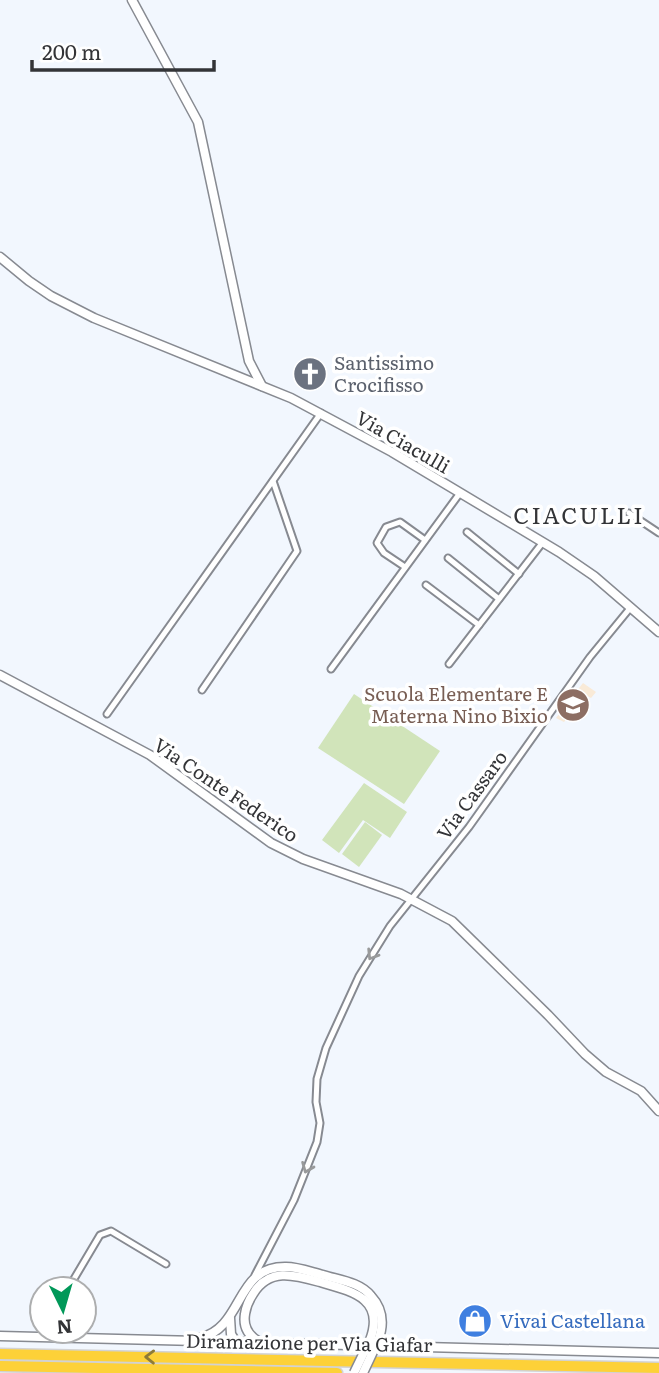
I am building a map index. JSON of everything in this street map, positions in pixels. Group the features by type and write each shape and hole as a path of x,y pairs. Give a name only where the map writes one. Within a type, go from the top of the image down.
{"highway":[{"name":"Diramazione per Via Giafar","path":"0,1354 659,1368"},
{"name":"Diramazione per Via Giafar","path":"0,1366 337,1373"}],"street":[{"path":"132,0 198,122 249,361 264,388"},
{"name":"Via Ciaculli","path":"0,257 51,296 94,318 321,413 543,542 594,576 659,632"},
{"path":"107,714 321,413"},
{"path":"202,690 297,551 273,481"},
{"path":"331,669 460,494"},
{"path":"629,513 659,533"},
{"path":"405,567 384,553 377,543 387,527 400,522 425,540"},
{"path":"467,533 519,573"},
{"path":"449,664 543,542"},
{"path":"448,558 499,600"},
{"path":"426,585 479,625"},
{"name":"Via Cassaro","path":"254,1276 293,1200 317,1142 320,1123 316,1102 317,1079 326,1048 359,976 390,926 469,827 590,657 631,607"},
{"name":"Via Conte Federico","path":"0,675 150,755 271,843 303,859 412,900 452,921 584,1054 606,1072 641,1091 659,1111"},
{"path":"76,1275 100,1235 111,1231 166,1264"},
{"path":"187,1341 206,1336 230,1318 254,1276 274,1267 289,1267 359,1286 368,1292 380,1310 382,1332 354,1373"},
{"path":"260,1342 250,1336 244,1317 247,1304 259,1284 266,1279 275,1275 288,1275 345,1289 363,1298 373,1313 374,1341 363,1373"},
{"path":"230,1318 231,1334 236,1342"},
{"path":"0,1336 28,1335"},
{"path":"98,1337 659,1353"}],"shaded area":[{"name":"Scuola Elementare E Materna Nino Bixio","path":"583,683 596,692 591,698 586,695 574,711 576,714 572,720 568,717 564,722 556,718"}],"green space":[{"path":"354,694 440,751 404,804 318,748"},
{"path":"364,783 407,812 390,838 363,820 339,853 322,840"},
{"path":"365,822 382,835 359,867 342,854"}],"place":[{"name":"Santissimo Crocifisso","path":"310,374"},
{"name":"Scuola Elementare E Materna Nino Bixio","path":"573,705"},
{"name":"Vivai Castellana","path":"475,1321"}],"district":[{"name":"CIACULLI","path":"579,516"}]}
